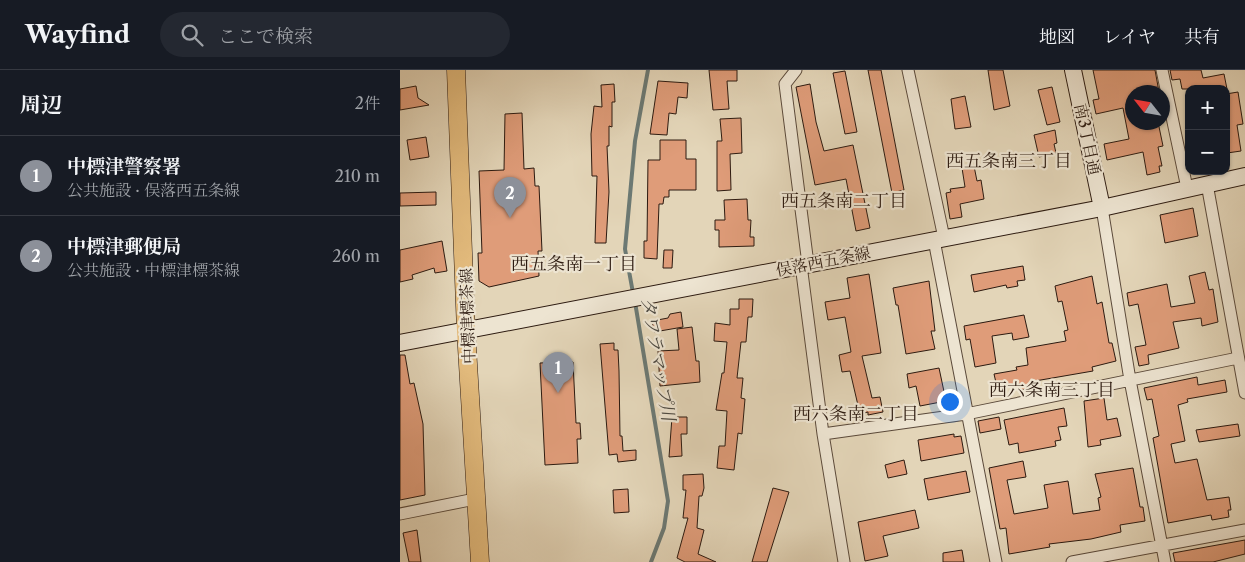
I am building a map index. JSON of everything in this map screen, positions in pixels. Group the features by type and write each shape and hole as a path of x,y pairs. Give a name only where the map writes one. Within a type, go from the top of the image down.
{"main road":[{"name":"中標津標茶線","path":"456,70 466,331 480,562"},
{"name":"南3丁目通","path":"1073,70 1102,208"},
{"name":"俣落西五条線","path":"400,343 1102,208 1245,176"}],"street":[{"path":"796,70 785,84 823,434 844,562"},
{"path":"908,70 939,239 966,414 996,562"},
{"path":"1162,70 1187,188"},
{"path":"1207,184 1245,393"},
{"path":"1102,208 1130,380 1165,562"},
{"path":"823,434 966,414 1238,358"},
{"path":"400,514 475,499"},
{"path":"1072,562 1245,530"}],"building":[{"path":"709,70 737,70 737,81 727,81 729,109 713,110"},
{"path":"868,70 881,70 904,190 892,193"},
{"path":"988,70 1003,70 1010,106 994,110"},
{"path":"1093,70 1155,70 1158,85 1125,85 1125,118 1123,108 1096,114 1093,100 1099,99"},
{"path":"1170,70 1201,70 1203,78 1224,74 1226,85 1185,85 1185,89 1182,89 1180,79 1172,80"},
{"path":"845,71 857,132 845,134 833,73"},
{"path":"658,81 688,83 687,98 678,97 676,114 669,113 667,135 650,134"},
{"path":"614,84 615,102 612,102 612,127 609,126 609,146 607,146 609,192 606,243 595,243 597,176 592,176 591,134 594,106 602,107 601,85"},
{"path":"810,84 816,122 824,151 853,145 870,228 856,231 846,179 815,185 796,87"},
{"path":"416,86 418,98 429,105 400,110 400,89"},
{"path":"1052,87 1060,122 1047,125 1038,90"},
{"path":"1238,92 1243,124 1237,125 1241,151 1230,153 1230,130 1230,93"},
{"path":"965,96 971,127 955,129 951,99"},
{"path":"522,113 524,169 534,168 535,186 539,186 542,251 538,251 539,276 489,287 479,281 478,253 482,253 479,171 504,170 505,114"},
{"path":"741,118 742,153 730,154 731,190 717,191 717,141 722,141 720,119"},
{"path":"1055,130 1057,143 1054,144 1056,153 1039,157 1034,135"},
{"path":"1127,130 1160,130 1163,146 1158,147 1162,166 1159,166 1160,172 1147,175 1143,152 1107,160 1104,144 1129,139"},
{"path":"426,137 429,157 410,160 407,140"},
{"path":"660,140 686,140 686,159 696,159 696,190 669,190 669,197 664,197 663,204 659,204 657,259 644,258 644,241 647,241 648,160 660,160"},
{"path":"974,166 977,181 981,180 984,199 960,204 962,217 950,219 946,193 951,192 950,189 965,187 962,168"},
{"path":"436,192 436,205 400,206 400,193"},
{"path":"747,199 748,220 751,220 750,237 754,237 754,246 719,247 719,230 715,230 715,220 725,220 724,200"},
{"path":"1193,208 1198,236 1165,243 1160,215"},
{"path":"442,241 447,271 435,273 434,268 412,275 413,279 400,282 400,250"},
{"path":"664,250 673,250 672,268 663,268"},
{"path":"1023,266 1025,280 1017,281 1018,286 1007,288 1006,285 974,292 971,275"},
{"path":"1205,272 1209,290 1213,289 1218,322 1202,326 1201,318 1173,322 1179,348 1148,355 1149,364 1139,366 1135,347 1146,345 1138,304 1129,306 1127,293 1167,284 1171,307 1195,303 1189,276"},
{"path":"869,274 881,353 862,356 872,398 880,397 883,412 868,415 868,412 860,414 850,371 842,372 839,355 851,352 845,317 828,320 825,302 850,298 847,278"},
{"path":"1092,276 1097,304 1102,302 1109,343 1112,343 1116,361 1092,367 1093,371 1035,381 1037,387 1021,390 1019,383 997,387 994,374 1017,370 1016,367 1028,365 1026,348 1066,341 1064,331 1068,330 1062,301 1058,302 1055,286"},
{"path":"929,281 935,331 931,331 935,349 906,354 898,305 896,305 893,288"},
{"path":"739,299 753,299 752,317 748,317 746,342 741,342 737,378 743,378 741,398 745,399 742,434 738,433 734,470 717,468 719,446 725,446 727,411 716,410 722,373 724,373 727,342 714,341 715,323 730,325 730,309 739,309"},
{"path":"681,312 683,327 654,332 652,321 668,318 670,314"},
{"path":"1024,315 1029,337 1013,340 1012,333 992,336 996,363 975,367 970,339 966,340 964,326"},
{"path":"692,327 696,361 699,361 700,382 660,386 658,351 679,350 677,329"},
{"path":"614,343 614,350 618,350 620,436 622,436 623,451 636,450 636,460 618,462 617,454 609,455 600,344"},
{"path":"400,355 405,355 410,384 414,383 423,424 425,495 400,500"},
{"path":"573,362 576,423 580,423 581,439 577,439 578,463 545,465 540,363"},
{"path":"939,368 946,401 920,406 916,386 909,388 907,374"},
{"path":"1197,377 1198,385 1225,380 1227,392 1187,399 1188,402 1178,405 1185,441 1171,444 1175,463 1197,459 1207,500 1229,497 1231,510 1228,510 1229,517 1212,520 1211,515 1168,523 1153,438 1159,436 1152,399 1147,400 1144,388"},
{"path":"1104,398 1107,420 1117,418 1121,436 1100,440 1101,445 1088,447 1084,401"},
{"path":"1064,408 1067,426 1058,427 1061,440 1055,441 1056,446 1019,453 1018,443 1009,445 1004,420"},
{"path":"672,417 687,417 687,434 681,434 682,456 669,457"},
{"path":"999,417 1001,429 980,433 978,421"},
{"path":"1238,424 1240,436 1199,442 1196,430"},
{"path":"954,434 954,437 961,436 964,453 921,461 918,440"},
{"path":"904,460 907,474 888,478 885,465"},
{"path":"1023,461 1026,477 1007,480 1014,514 1048,508 1044,485 1068,481 1073,514 1100,510 1098,498 1101,497 1095,474 1133,468 1140,507 1143,507 1145,521 1120,525 1121,532 1091,539 1049,544 1050,547 1009,554 1006,528 1000,529 989,468"},
{"path":"966,471 970,492 928,500 924,479"},
{"path":"703,474 704,488 702,496 699,496 697,528 704,530 698,554 716,562 685,562 677,558 688,518 683,518 686,490 683,490 683,475"},
{"path":"773,488 789,492 767,562 752,562"},
{"path":"628,489 629,512 614,513 613,490"},
{"path":"915,510 919,528 883,536 888,556 865,561 858,522"},
{"path":"417,530 421,562 409,562 403,533"},
{"path":"1245,540 1245,554 1213,562 1175,562 1173,553"},
{"path":"962,550 964,562 943,562 943,553"}],"waterway":[{"name":"タワラマップ川","path":"633,293 625,249 635,141 648,70"},
{"name":"タワラマップ川","path":"635,302 668,501 664,528 651,562"}],"place":[{"name":"中標津郵便局","path":"510,218"},
{"name":"中標津警察署","path":"558,393"}],"district":[{"name":"西五条南三丁目","path":"1009,161"},
{"name":"西五条南二丁目","path":"844,201"},
{"name":"西五条南一丁目","path":"574,264"},
{"name":"西六条南三丁目","path":"1052,390"},
{"name":"西六条南二丁目","path":"856,414"}]}
